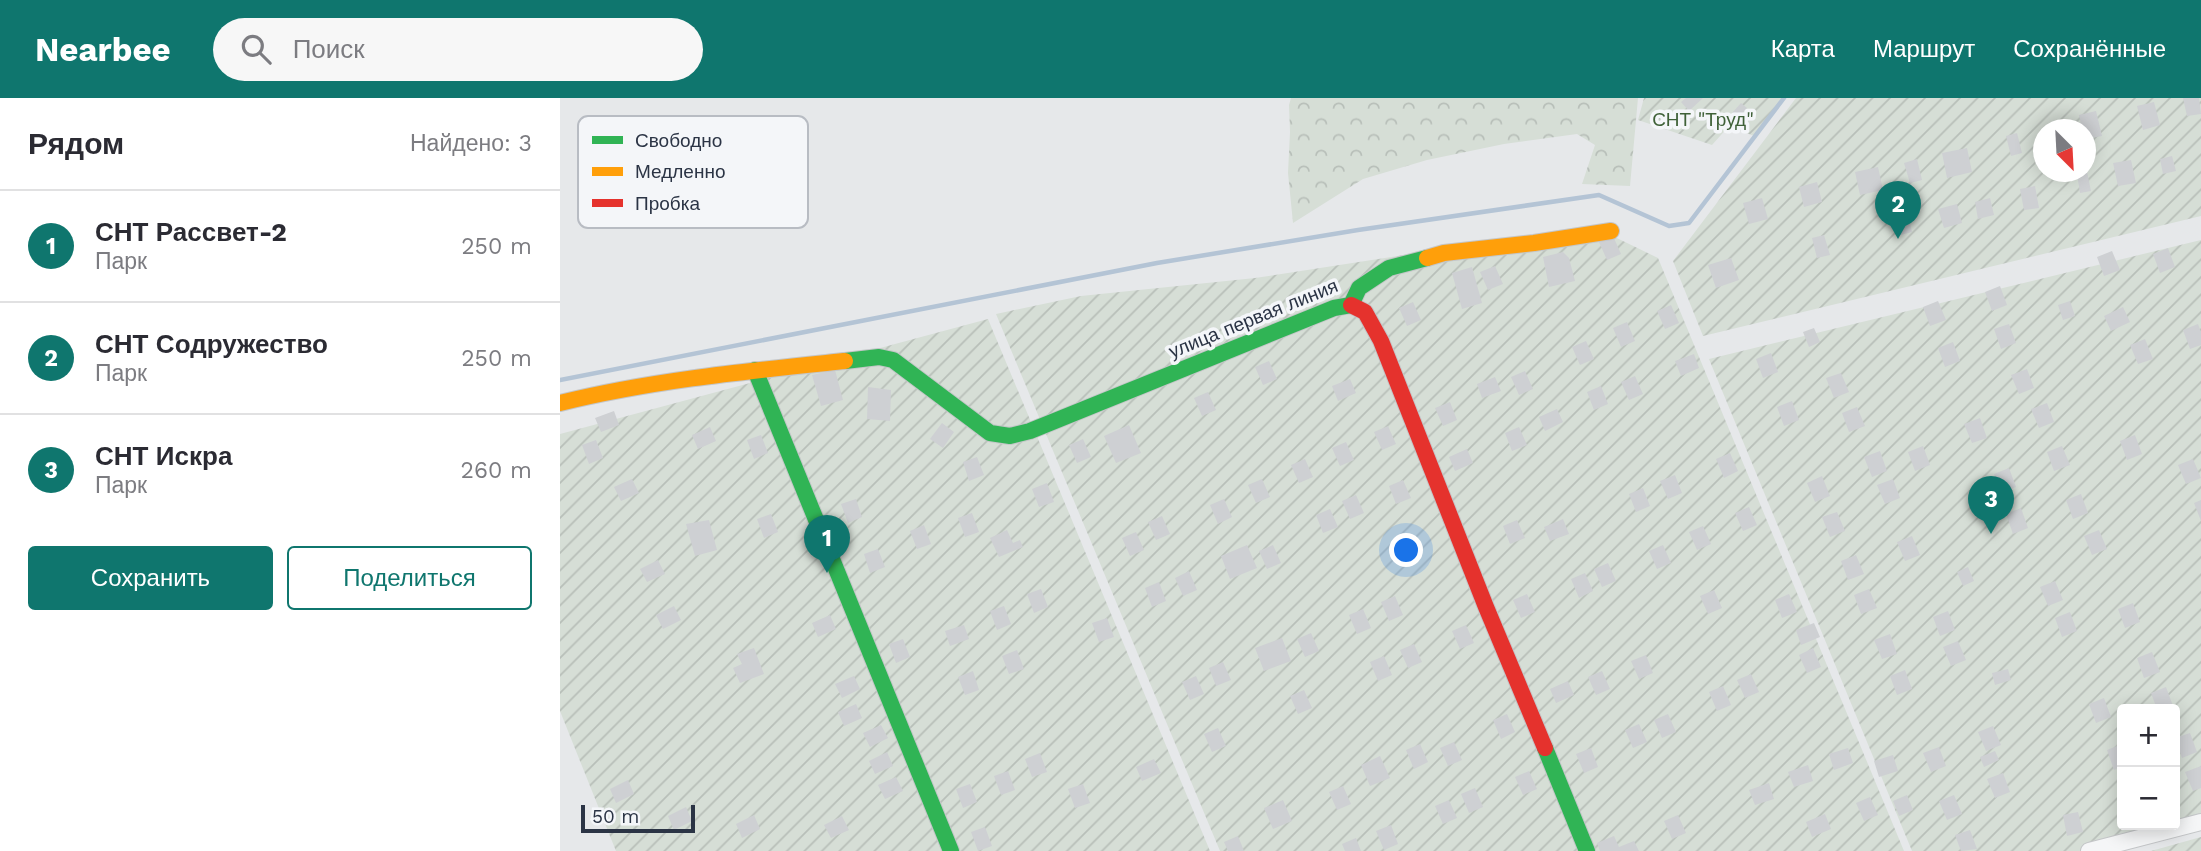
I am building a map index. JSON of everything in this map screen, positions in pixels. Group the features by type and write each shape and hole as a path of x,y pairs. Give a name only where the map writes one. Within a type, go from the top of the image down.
{"street":[{"name":"улица первая линия","path":"560,403 612,390 755,370 879,357 893,360 990,433 1010,436 1334,309 1351,305 1359,288 1389,268 1444,253 1611,231"},
{"path":"1351,305 1365,312 1381,341 1486,607 1587,851"},
{"path":"755,370 951,851"},
{"path":"2089,851 2201,822"}],"green space":[{"path":"1291,98 1638,98 1630,186 1582,184 1595,145 1577,134 1504,144 1427,160 1363,179 1293,223 1288,173"},
{"name":"СНТ \"Труд\"","path":"1644,98 1782,98 1754,136 1729,126 1712,145 1638,120"},
{"path":"1796,98 2201,98 2201,216 1703,336 1673,261"},
{"path":"1592,226 1658,258 1904,851 1220,851 996,314 1081,296 1255,278"},
{"path":"2201,240 2201,829 2121,851 1912,851 1709,359"},
{"path":"988,319 1210,851 616,851 560,711 560,434"},
{"path":"2201,837 2201,851 2151,851"}],"building":[{"path":"1686,98 1703,98 1689,111 1681,102"},
{"path":"2183,98 2199,98 2201,114 2187,116"},
{"path":"2154,102 2160,125 2143,130 2137,106"},
{"path":"1741,103 1747,108 1738,119 1732,113"},
{"path":"2096,111 2102,136 2096,137 2096,119 2080,119 2079,115"},
{"path":"2017,133 2022,153 2011,156 2006,136"},
{"path":"1967,148 1972,172 1947,178 1942,153"},
{"path":"2172,156 2176,171 2163,174 2160,159"},
{"path":"1917,159 1922,180 1910,183 1904,163"},
{"path":"2131,160 2136,183 2118,186 2113,163"},
{"path":"1878,167 1883,190 1860,195 1855,172"},
{"path":"1817,182 1822,202 1804,207 1799,187"},
{"path":"2078,182 2089,182 2091,191 2080,193"},
{"path":"2035,186 2039,208 2024,210 2020,189"},
{"path":"1762,198 1768,219 1749,224 1743,203"},
{"path":"1990,198 1994,215 1978,219 1975,202"},
{"path":"1957,204 1962,223 1944,228 1938,209"},
{"path":"1908,215 1912,232 1897,236 1893,219"},
{"path":"1824,235 1830,255 1817,258 1812,238"},
{"path":"1613,236 1621,254 1607,260 1599,242"},
{"path":"2168,248 2175,267 2160,273 2153,254"},
{"path":"2112,251 2120,270 2104,276 2097,257"},
{"path":"1563,252 1569,258 1575,281 1549,287 1543,257"},
{"path":"1731,258 1739,280 1716,288 1708,265"},
{"path":"1495,266 1503,284 1488,290 1480,272"},
{"path":"1472,267 1482,303 1462,309 1452,273"},
{"path":"2000,286 2007,305 1992,311 1985,292"},
{"path":"1938,301 1946,320 1930,326 1923,307"},
{"path":"2070,301 2075,316 2063,320 2058,305"},
{"path":"1413,302 1421,320 1407,326 1399,308"},
{"path":"1671,305 1679,323 1665,329 1657,311"},
{"path":"2123,307 2130,322 2111,331 2104,316"},
{"path":"1627,322 1635,341 1621,347 1613,328"},
{"path":"2009,324 2016,343 2001,349 1994,329"},
{"path":"2198,324 2201,345 2190,349 2183,330"},
{"path":"1814,328 1820,342 1809,347 1803,332"},
{"path":"2145,339 2153,359 2138,364 2130,345"},
{"path":"1586,341 1594,359 1580,365 1572,347"},
{"path":"1953,342 1960,361 1945,367 1938,348"},
{"path":"1771,353 1778,372 1763,378 1756,359"},
{"path":"1694,354 1699,368 1681,376 1675,361"},
{"path":"1269,361 1277,379 1263,385 1255,367"},
{"path":"2027,369 2034,388 2019,394 2011,375"},
{"path":"835,370 843,400 821,406 812,375"},
{"path":"1525,371 1533,389 1519,395 1511,377"},
{"path":"1841,373 1849,392 1834,398 1826,378"},
{"path":"1635,376 1643,394 1629,400 1621,382"},
{"path":"1495,377 1501,391 1482,398 1477,384"},
{"path":"1350,379 1356,393 1338,401 1332,386"},
{"path":"1601,386 1608,404 1594,410 1587,392"},
{"path":"868,387 891,390 890,421 867,419"},
{"path":"1208,392 1216,410 1202,416 1194,398"},
{"path":"1792,401 1799,420 1784,426 1777,407"},
{"path":"1450,402 1457,420 1443,426 1435,408"},
{"path":"2047,403 2054,422 2039,428 2031,409"},
{"path":"1857,407 1865,426 1849,432 1842,413"},
{"path":"1557,409 1563,422 1545,431 1539,417"},
{"path":"614,411 619,425 601,432 595,418"},
{"path":"1980,418 1987,438 1972,443 1964,424"},
{"path":"942,423 954,432 943,448 930,439"},
{"path":"1129,425 1141,453 1116,463 1104,436"},
{"path":"1388,426 1396,444 1382,450 1374,432"},
{"path":"710,427 716,441 698,449 692,435"},
{"path":"1519,427 1527,445 1512,451 1505,433"},
{"path":"761,435 768,453 754,459 747,440"},
{"path":"2135,435 2142,454 2127,460 2120,441"},
{"path":"1083,439 1091,457 1077,463 1069,445"},
{"path":"596,440 603,458 589,464 582,445"},
{"path":"1346,442 1354,460 1340,466 1332,448"},
{"path":"1923,446 1930,465 1915,471 1908,452"},
{"path":"2062,446 2070,465 2054,471 2047,452"},
{"path":"1467,449 1473,463 1455,471 1449,457"},
{"path":"1880,451 1887,471 1872,477 1864,457"},
{"path":"1730,453 1738,471 1724,478 1716,459"},
{"path":"977,457 984,475 969,481 963,462"},
{"path":"1305,459 1313,477 1299,483 1291,465"},
{"path":"2193,459 2201,478 2186,484 2178,465"},
{"path":"2009,468 2016,487 2001,493 1994,474"},
{"path":"1675,475 1682,493 1668,499 1660,481"},
{"path":"1822,476 1830,496 1815,502 1807,483"},
{"path":"632,479 639,493 621,501 614,487"},
{"path":"1262,479 1270,497 1256,503 1248,485"},
{"path":"1893,479 1900,498 1885,504 1877,485"},
{"path":"1403,480 1411,498 1396,504 1389,486"},
{"path":"1047,483 1054,502 1039,507 1032,489"},
{"path":"1643,488 1650,506 1636,512 1629,494"},
{"path":"2081,494 2088,513 2073,519 2066,500"},
{"path":"1356,495 1364,513 1350,519 1342,501"},
{"path":"856,499 862,517 848,523 841,504"},
{"path":"1224,499 1232,517 1218,524 1210,505"},
{"path":"2201,500 2201,521 2194,503"},
{"path":"1749,507 1757,525 1743,531 1735,513"},
{"path":"2021,508 2028,528 2013,534 2006,514"},
{"path":"1330,509 1338,527 1323,533 1316,515"},
{"path":"1837,512 1845,531 1830,537 1822,517"},
{"path":"972,513 979,532 965,537 958,518"},
{"path":"771,514 778,532 764,538 757,519"},
{"path":"1162,516 1170,534 1156,540 1148,522"},
{"path":"1563,519 1569,534 1550,541 1544,527"},
{"path":"709,520 717,550 695,556 686,524"},
{"path":"1517,520 1525,538 1510,544 1503,526"},
{"path":"924,525 931,544 917,549 910,531"},
{"path":"1703,526 1711,544 1697,550 1689,532"},
{"path":"1007,530 1013,543 1020,540 1023,547 999,557 990,538"},
{"path":"2099,530 2107,549 2092,555 2084,536"},
{"path":"1136,532 1144,550 1130,556 1122,538"},
{"path":"1912,536 1920,555 1905,561 1897,542"},
{"path":"1247,545 1257,568 1230,579 1221,556"},
{"path":"1273,545 1281,563 1267,569 1259,551"},
{"path":"1663,545 1671,563 1657,569 1649,551"},
{"path":"878,549 885,567 870,573 864,554"},
{"path":"1856,555 1864,574 1848,580 1841,561"},
{"path":"658,560 665,574 647,582 640,569"},
{"path":"1608,563 1616,581 1602,587 1594,569"},
{"path":"1968,567 1974,581 1963,586 1957,572"},
{"path":"1189,571 1197,590 1183,596 1175,578"},
{"path":"1585,573 1593,591 1579,598 1571,579"},
{"path":"2055,581 2063,600 2048,606 2040,587"},
{"path":"1159,582 1166,601 1152,607 1145,588"},
{"path":"1041,589 1048,607 1034,613 1027,594"},
{"path":"1869,589 1877,608 1861,614 1854,595"},
{"path":"1714,590 1722,608 1708,614 1700,596"},
{"path":"1527,594 1535,612 1521,618 1513,600"},
{"path":"1789,594 1797,612 1782,618 1775,600"},
{"path":"1395,596 1403,615 1389,621 1381,602"},
{"path":"2133,603 2140,622 2125,628 2118,609"},
{"path":"674,606 681,620 663,629 656,615"},
{"path":"1004,606 1011,624 997,630 990,611"},
{"path":"1363,609 1371,628 1357,634 1349,615"},
{"path":"1948,611 1955,630 1940,636 1933,617"},
{"path":"2070,612 2077,631 2062,637 2055,618"},
{"path":"830,615 836,629 818,637 812,623"},
{"path":"1107,618 1114,637 1099,642 1092,623"},
{"path":"1814,623 1820,637 1801,645 1796,630"},
{"path":"964,625 969,639 950,646 945,631"},
{"path":"1466,625 1474,643 1460,649 1452,631"},
{"path":"1311,633 1319,651 1305,657 1297,639"},
{"path":"1890,634 1897,654 1882,659 1874,640"},
{"path":"1282,638 1291,661 1264,671 1255,648"},
{"path":"903,639 910,657 896,663 889,644"},
{"path":"1958,641 1966,660 1951,666 1943,647"},
{"path":"1414,644 1422,662 1408,668 1400,650"},
{"path":"754,648 764,674 740,683 733,668 742,664 737,654"},
{"path":"1813,648 1821,667 1807,673 1799,655"},
{"path":"1017,650 1024,669 1009,674 1002,656"},
{"path":"2152,652 2160,672 2144,678 2137,658"},
{"path":"1646,655 1653,673 1639,679 1631,661"},
{"path":"1384,656 1392,675 1378,681 1370,662"},
{"path":"1223,662 1231,680 1216,686 1209,668"},
{"path":"2008,669 2011,680 1995,685 1992,673"},
{"path":"1905,670 1912,689 1897,695 1890,676"},
{"path":"973,671 979,690 965,695 958,677"},
{"path":"1602,671 1610,689 1596,695 1588,677"},
{"path":"1751,674 1759,692 1745,698 1737,680"},
{"path":"854,676 860,689 842,698 835,684"},
{"path":"1196,676 1204,694 1190,700 1182,682"},
{"path":"1568,681 1574,695 1556,703 1550,689"},
{"path":"1723,686 1731,705 1717,711 1709,692"},
{"path":"2166,687 2172,704 2155,704 2151,693"},
{"path":"1304,690 1312,708 1298,714 1290,696"},
{"path":"2104,698 2111,717 2096,723 2089,704"},
{"path":"856,704 862,718 844,726 838,712"},
{"path":"1507,714 1515,732 1501,739 1493,720"},
{"path":"1668,714 1676,732 1662,738 1654,720"},
{"path":"1639,724 1647,742 1633,748 1625,730"},
{"path":"881,725 888,738 870,747 863,733"},
{"path":"1993,726 2001,745 1986,751 1978,732"},
{"path":"1218,728 1226,746 1212,752 1204,734"},
{"path":"2190,733 2197,752 2182,758 2180,736"},
{"path":"1454,742 1462,760 1448,766 1440,748"},
{"path":"1420,744 1428,762 1414,769 1406,750"},
{"path":"2117,746 2117,768 2114,770 2107,750"},
{"path":"1939,747 1946,766 1931,772 1923,753"},
{"path":"1591,748 1598,767 1584,773 1576,754"},
{"path":"1848,748 1853,763 1834,770 1829,754"},
{"path":"1995,751 1999,760 1984,767 1980,757"},
{"path":"887,752 893,766 875,774 869,761"},
{"path":"1040,753 1047,772 1032,777 1025,759"},
{"path":"1893,755 1898,771 1879,777 1874,761"},
{"path":"1380,756 1390,778 1370,786 1361,765"},
{"path":"1154,759 1161,773 1142,781 1136,767"},
{"path":"1808,765 1813,781 1794,787 1788,772"},
{"path":"2201,766 2201,788 2193,791 2185,772"},
{"path":"1008,771 1015,790 1001,795 994,776"},
{"path":"1529,771 1537,789 1523,795 1515,777"},
{"path":"2003,773 2010,792 1995,798 1987,779"},
{"path":"896,777 903,791 885,799 878,785"},
{"path":"628,780 634,794 616,803 610,789"},
{"path":"1769,783 1774,799 1755,805 1749,790"},
{"path":"970,784 977,802 963,808 956,789"},
{"path":"1083,784 1090,803 1075,808 1068,789"},
{"path":"1343,786 1351,804 1337,810 1329,792"},
{"path":"1475,788 1483,807 1469,813 1461,794"},
{"path":"1907,795 1913,810 1899,816 1893,801"},
{"path":"1954,795 1962,814 1947,820 1939,801"},
{"path":"1870,797 1878,815 1864,821 1856,803"},
{"path":"1283,800 1292,821 1273,829 1264,808"},
{"path":"1449,800 1457,818 1443,824 1435,806"},
{"path":"686,807 692,821 674,830 668,816"},
{"path":"2078,812 2083,832 2067,836 2063,815"},
{"path":"1825,814 1831,829 1812,837 1806,822"},
{"path":"754,815 760,829 742,838 736,824"},
{"path":"1678,815 1686,833 1672,839 1664,821"},
{"path":"842,816 849,830 831,838 824,825"},
{"path":"1391,825 1398,844 1384,850 1376,831"},
{"path":"985,827 992,846 978,851 971,832"},
{"path":"1970,830 1977,849 1961,851 1955,835"},
{"path":"1238,836 1244,851 1228,851 1224,842"},
{"path":"1614,836 1619,847 1634,841 1639,851 1600,851 1597,843"},
{"path":"1356,838 1361,851 1345,851 1342,844"}],"waterway":[{"path":"560,380 1157,263 1599,195 1669,226 1689,223 1784,98"}],"traffic: fast":[{"path":"845,361 879,357 893,360 990,433 1010,436 1030,431 1334,308 1351,305 1359,288 1389,268 1427,258"},
{"path":"755,370 951,851"},
{"path":"1545,748 1587,851"}],"traffic: slow":[{"path":"1427,258 1444,253 1611,231"},
{"path":"560,403 666,382 845,361"}],"traffic: jam":[{"path":"1351,305 1365,312 1381,341 1545,748"}],"place":[{"name":"СНТ Содружество","path":"1898,239"},
{"name":"СНТ Искра","path":"1991,534"},
{"name":"СНТ Рассвет-2","path":"827,573"}]}
